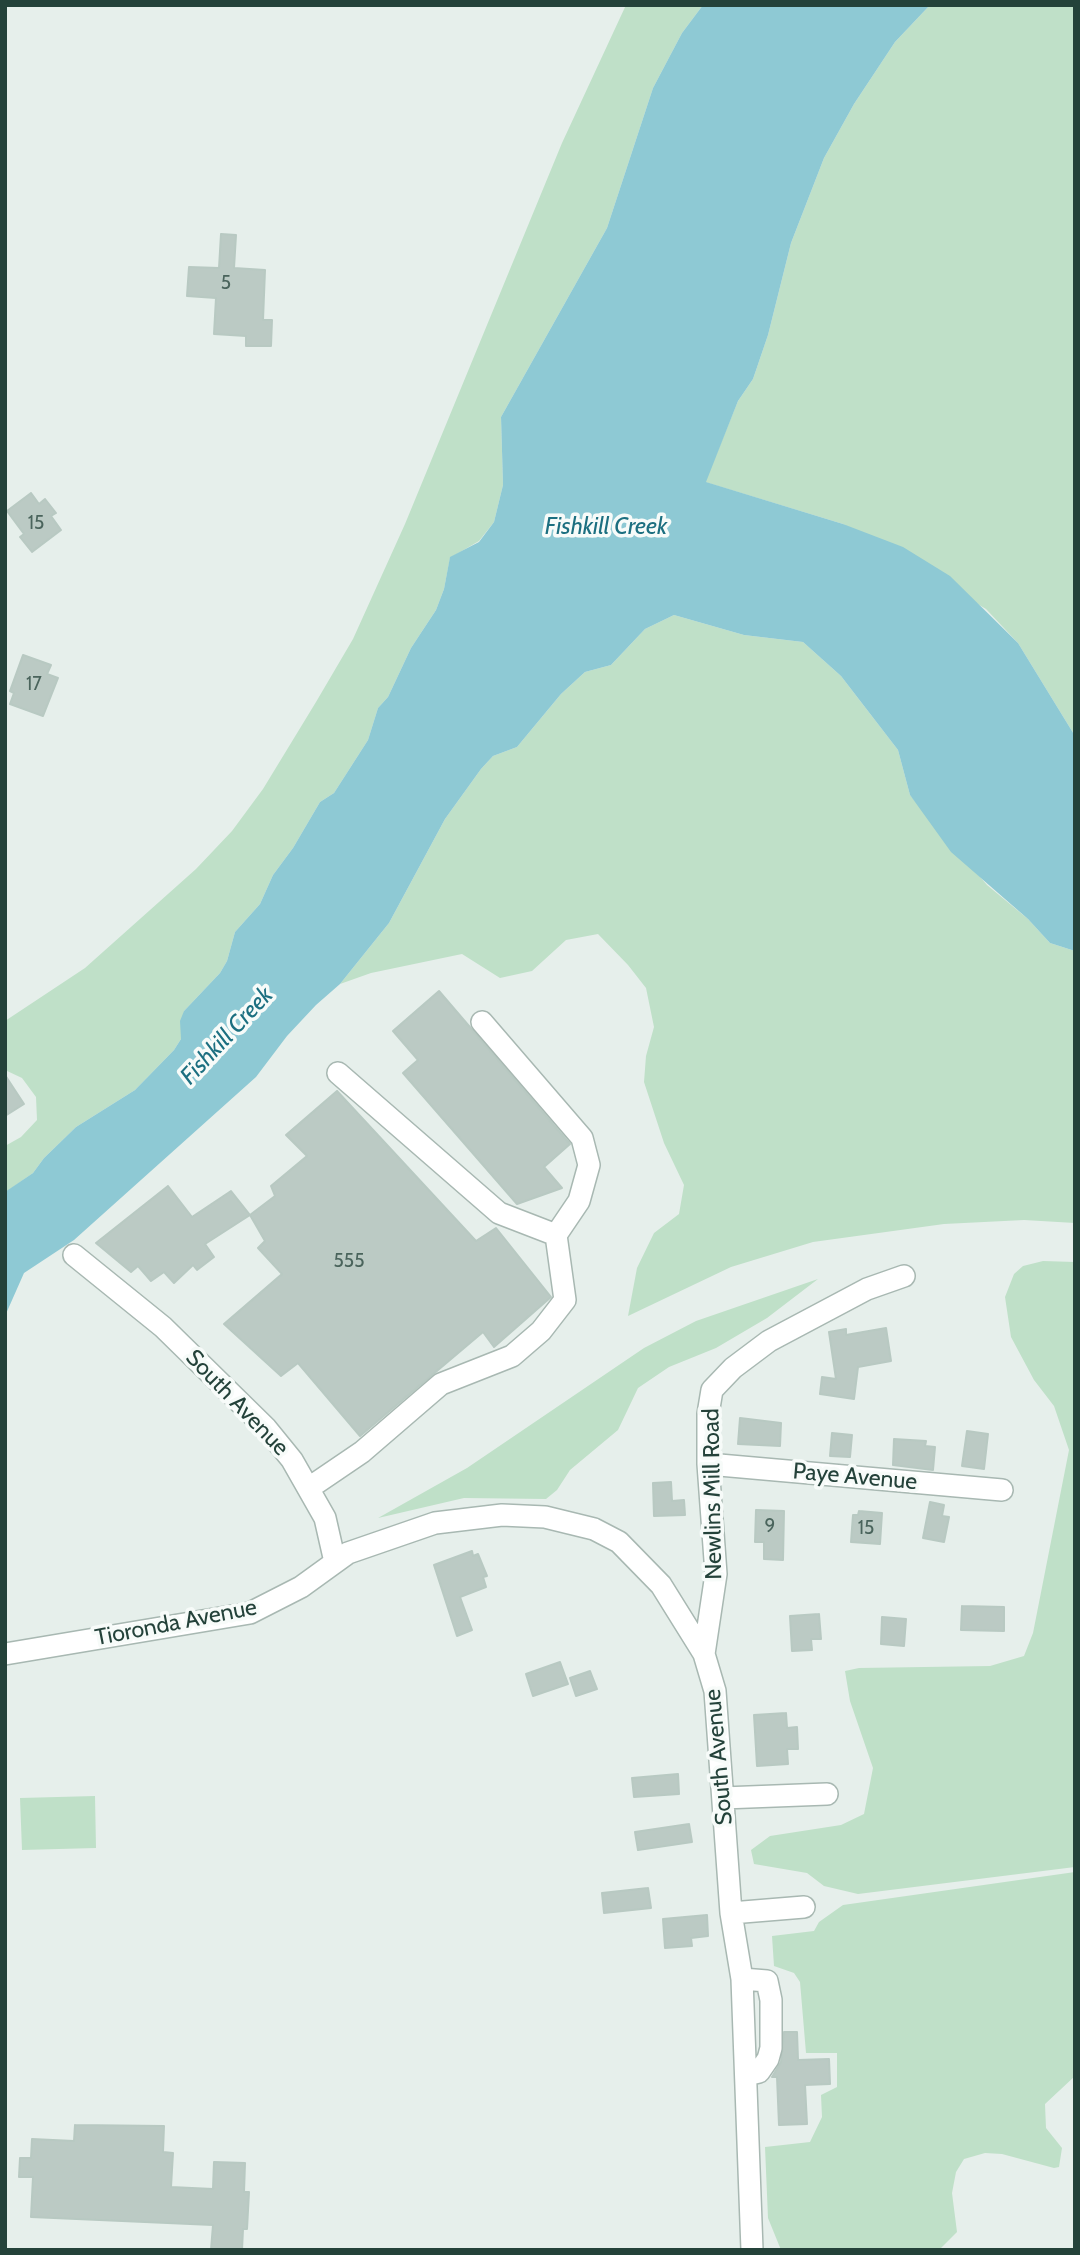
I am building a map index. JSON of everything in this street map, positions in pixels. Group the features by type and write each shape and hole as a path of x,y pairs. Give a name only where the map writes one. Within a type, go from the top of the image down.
{"street":[{"path":"309,1488 362,1452 440,1384 512,1356 541,1331 565,1300 556,1235 579,1201 589,1164 582,1138 482,1022"},
{"path":"338,1073 499,1213 556,1235"},
{"name":"South Avenue","path":"74,1255 163,1327 266,1427 309,1488 325,1518 335,1562 348,1553 435,1523 502,1514 545,1517 594,1529 619,1542 661,1585 704,1654 716,1702 731,1913 742,1979 752,2250"},
{"name":"Newlins Mill Road","path":"704,1654 716,1574 708,1464 708,1414 712,1390 718,1381 769,1341 867,1289 904,1276"},
{"name":"Paye Avenue","path":"708,1464 1002,1490"},
{"name":"Tioronda Avenue","path":"5,1654 250,1613 301,1587 335,1562"},
{"path":"723,1798 827,1794"},
{"path":"731,1913 804,1907"}],"green space":[{"path":"626,5 703,5 682,33 653,88 607,228 501,417 503,485 494,522 479,541 450,558 444,589 436,610 411,648 388,697 378,708 368,740 334,793 320,802 293,848 273,875 260,904 235,932 227,961 220,973 184,1011 181,1039 174,1050 135,1090 76,1127 44,1158 33,1173 6,1192 5,1146 21,1137 37,1120 36,1097 22,1078 5,1070 5,1021 85,968 196,869 232,831 263,789 353,639 405,524 562,143"},
{"path":"930,5 1075,5 1075,736 1018,643 986,609 843,524 705,482 738,401 753,379 768,335 791,243 824,158 854,104 895,42"},
{"path":"674,615 744,635 803,642 841,676 898,750 910,795 987,885 1028,919 1050,943 1075,951 1075,1223 1024,1220 944,1224 813,1242 731,1267 628,1316 637,1268 654,1233 679,1214 684,1185 664,1143 644,1082 646,1056 654,1027 646,988 628,965 598,934 566,940 532,971 500,978 462,954 371,973 340,984 389,923 445,819 481,769 493,756 517,747 561,694 585,672 611,665 645,629"},
{"path":"1043,1261 1075,1262 1075,1867 858,1894 824,1886 807,1873 754,1864 751,1850 770,1836 841,1825 864,1814 873,1768 850,1701 845,1671 859,1668 990,1666 1024,1656 1033,1633 1069,1450 1054,1406 1034,1380 1011,1337 1005,1297 1014,1274 1023,1266"},
{"path":"818,1279 767,1318 716,1348 669,1367 638,1388 618,1430 570,1470 557,1490 546,1499 464,1498 378,1518 467,1468 644,1348 696,1321"},
{"path":"95,1796 96,1848 22,1850 20,1798"},
{"path":"1075,1872 1075,2076 1045,2104 1046,2128 1062,2148 1059,2167 1002,2154 985,2153 964,2159 956,2172 952,2193 957,2232 939,2250 781,2250 768,2218 765,2147 810,2142 822,2117 821,2095 837,2087 837,2053 806,2053 800,1982 794,1973 774,1966 772,1936 814,1931 819,1922 843,1905"}],"water":[{"name":"Fishkill Creek","path":"703,5 930,5 895,42 854,104 824,158 791,243 768,335 753,379 738,401 706,482 843,524 903,547 950,576 1018,643 1075,736 1075,951 1050,943 1028,919 951,852 910,795 898,750 841,676 803,642 744,635 674,615 645,629 611,665 585,672 561,694 517,747 493,756 445,819 389,923 340,984 287,1036 256,1077 74,1240 24,1273 5,1316 5,1192 33,1173 44,1158 76,1127 135,1090 174,1050 181,1039 180,1021 184,1011 220,973 227,961 235,932 260,904 273,875 293,848 320,802 334,793 368,740 378,708 388,697 411,648 436,610 444,589 450,557 479,542 494,522 503,485 501,417 607,228 653,88 682,33"}],"building":[{"path":"221,234 236,235 234,268 265,270 263,320 272,320 271,346 246,346 246,336 214,334 216,298 187,296 189,267 219,268"},
{"path":"31,493 39,504 45,499 56,513 51,516 61,530 32,552 20,537 24,534 7,511"},
{"path":"23,655 51,665 47,674 58,678 43,716 10,704 14,693 10,691"},
{"path":"439,991 570,1144 544,1167 562,1188 517,1204 403,1073 418,1060 393,1031"},
{"path":"5,1075 24,1104 5,1116"},
{"path":"337,1091 476,1241 496,1228 551,1297 494,1347 483,1332 360,1436 298,1363 281,1376 224,1324 282,1274 258,1248 265,1241 250,1215 275,1196 271,1186 307,1156 286,1135"},
{"path":"168,1186 192,1217 231,1191 250,1215 205,1244 214,1257 197,1270 193,1265 174,1283 164,1272 151,1281 138,1266 131,1272 96,1243"},
{"path":"886,1328 891,1361 858,1367 854,1399 820,1394 822,1377 836,1379 829,1332 846,1329 846,1335"},
{"path":"740,1418 781,1423 780,1446 738,1444"},
{"path":"967,1431 988,1434 984,1469 962,1466"},
{"path":"832,1433 852,1435 850,1457 830,1456"},
{"path":"894,1439 926,1441 925,1446 935,1447 933,1470 893,1465"},
{"path":"671,1482 672,1501 684,1500 685,1515 654,1516 653,1483"},
{"path":"930,1502 944,1505 942,1516 949,1517 944,1542 923,1538"},
{"path":"756,1510 784,1511 783,1560 764,1559 764,1542 755,1542"},
{"path":"859,1511 882,1513 880,1544 851,1542 853,1515 858,1515"},
{"path":"472,1551 473,1556 478,1554 487,1576 483,1577 486,1587 460,1597 472,1630 457,1636 434,1565"},
{"path":"962,1606 1004,1607 1004,1631 961,1630"},
{"path":"819,1614 821,1639 811,1639 812,1650 792,1651 790,1616"},
{"path":"882,1617 906,1619 904,1646 881,1644"},
{"path":"560,1662 568,1684 533,1696 526,1674"},
{"path":"590,1671 597,1689 576,1696 570,1678"},
{"path":"786,1713 787,1728 797,1727 798,1749 787,1749 788,1764 757,1766 754,1715"},
{"path":"678,1774 679,1794 634,1797 632,1778"},
{"path":"689,1824 692,1842 638,1850 635,1832"},
{"path":"648,1888 651,1908 604,1913 602,1893"},
{"path":"707,1915 708,1936 691,1938 692,1946 665,1948 663,1919"},
{"path":"784,2032 797,2032 798,2060 829,2059 830,2084 805,2085 807,2124 779,2125 777,2077 772,2077 781,2062"},
{"path":"75,2125 164,2126 163,2152 173,2153 171,2187 213,2189 214,2162 245,2163 244,2192 249,2192 247,2229 243,2229 242,2250 211,2250 213,2225 31,2217 33,2177 19,2177 20,2158 31,2158 32,2139 74,2141"}]}
